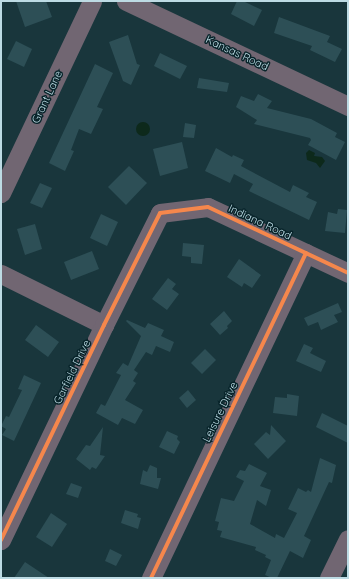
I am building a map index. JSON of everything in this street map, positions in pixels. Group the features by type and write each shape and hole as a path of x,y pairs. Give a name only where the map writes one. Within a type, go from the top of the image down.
{"street":[{"name":"Grant Lane","path":"1,193 92,1"},
{"name":"Kansas Road","path":"126,1 348,106"},
{"name":"Indiana Road","path":"160,212 208,207 348,273"},
{"name":"Garfield Drive","path":"1,540 160,212"},
{"name":"Leisure Drive","path":"151,578 306,253"},
{"path":"1,274 104,325"},
{"path":"330,578 348,539"}],"shaded area":[{"path":"140,122 146,122 150,126 150,132 146,136 140,136 136,132 136,126"},
{"path":"309,150 315,153 314,156 322,157 325,161 320,168 316,163 307,160 306,153"}],"building":[{"path":"16,1 46,1 52,17 25,27"},
{"path":"237,1 243,1 262,10 254,26 231,14"},
{"path":"279,17 330,36 327,42 342,49 335,62 310,50 312,46 274,33"},
{"path":"128,35 137,64 140,65 131,85 123,81 109,42"},
{"path":"16,41 32,49 24,67 7,59"},
{"path":"160,53 187,66 180,79 154,66"},
{"path":"95,64 113,73 97,107 103,109 91,134 79,129 71,150 74,151 65,171 49,163"},
{"path":"199,78 229,83 227,92 197,88"},
{"path":"258,94 272,101 267,108 311,119 337,133 335,137 345,142 336,160 308,145 311,140 310,138 254,124 257,120 236,107 241,96 254,101"},
{"path":"185,123 196,125 194,138 183,137"},
{"path":"182,142 188,168 160,176 153,149"},
{"path":"216,148 232,157 233,155 244,160 241,166 290,192 293,185 309,193 306,197 317,202 309,220 249,191 253,184 234,174 230,183 205,171"},
{"path":"129,166 147,183 126,205 108,187"},
{"path":"40,183 52,188 42,208 30,203"},
{"path":"338,209 347,210 345,233 325,231 328,212 337,214"},
{"path":"101,214 118,222 107,246 90,238"},
{"path":"35,224 42,249 25,255 17,229"},
{"path":"183,243 204,245 202,264 191,263 191,257 182,256"},
{"path":"92,251 99,269 71,280 64,262"},
{"path":"239,259 261,275 252,288 244,283 242,287 227,277"},
{"path":"168,278 176,284 172,289 179,294 167,310 152,299"},
{"path":"338,303 342,312 334,315 338,322 321,330 318,322 308,326 304,318"},
{"path":"224,311 232,321 227,326 228,328 220,335 210,324"},
{"path":"127,320 145,328 148,323 164,330 161,336 174,342 170,352 156,346 152,355 146,352 134,370 138,373 133,381 136,383 125,400 143,410 135,424 122,418 118,425 96,413 101,404 105,406 121,375 116,373 123,363 128,366 141,336 126,321"},
{"path":"36,325 59,342 48,357 25,340"},
{"path":"304,344 313,348 310,353 326,361 321,372 296,361"},
{"path":"205,349 216,360 202,374 191,363"},
{"path":"24,375 41,383 14,441 2,435 6,429 1,426 6,416 9,417 22,390 18,389"},
{"path":"188,390 196,400 187,408 179,398"},
{"path":"287,394 299,396 297,416 273,413 275,397 287,398"},
{"path":"322,413 348,426 348,443 316,427"},
{"path":"271,425 286,441 268,459 254,444 266,432 270,435"},
{"path":"103,427 100,455 105,456 96,469 92,467 90,470 76,459 86,445 90,446"},
{"path":"167,431 178,436 177,439 180,442 174,454 159,447"},
{"path":"320,458 336,465 332,483 329,482 304,536 311,540 303,558 290,551 277,578 272,578 265,575 271,560 265,557 266,555 255,550 256,547 220,537 222,531 217,530 219,522 215,521 221,498 234,501 244,481 236,477 240,470 245,471 249,464 267,473 260,486 271,490 266,506 257,500 250,524 275,538 276,534 284,538 297,513 288,509 298,488 306,492 308,490 311,492"},
{"path":"150,465 157,468 157,478 161,478 158,489 140,484 143,470 147,472"},
{"path":"71,483 82,487 78,498 66,494"},
{"path":"125,510 138,514 137,517 141,518 138,529 121,523"},
{"path":"51,513 67,524 52,547 36,537"},
{"path":"110,549 122,555 116,566 105,561"},
{"path":"25,562 49,578 14,578"}],"cycle path":[{"path":"1,540 104,325 160,213 208,207 348,273"},
{"path":"151,578 306,253"}]}
